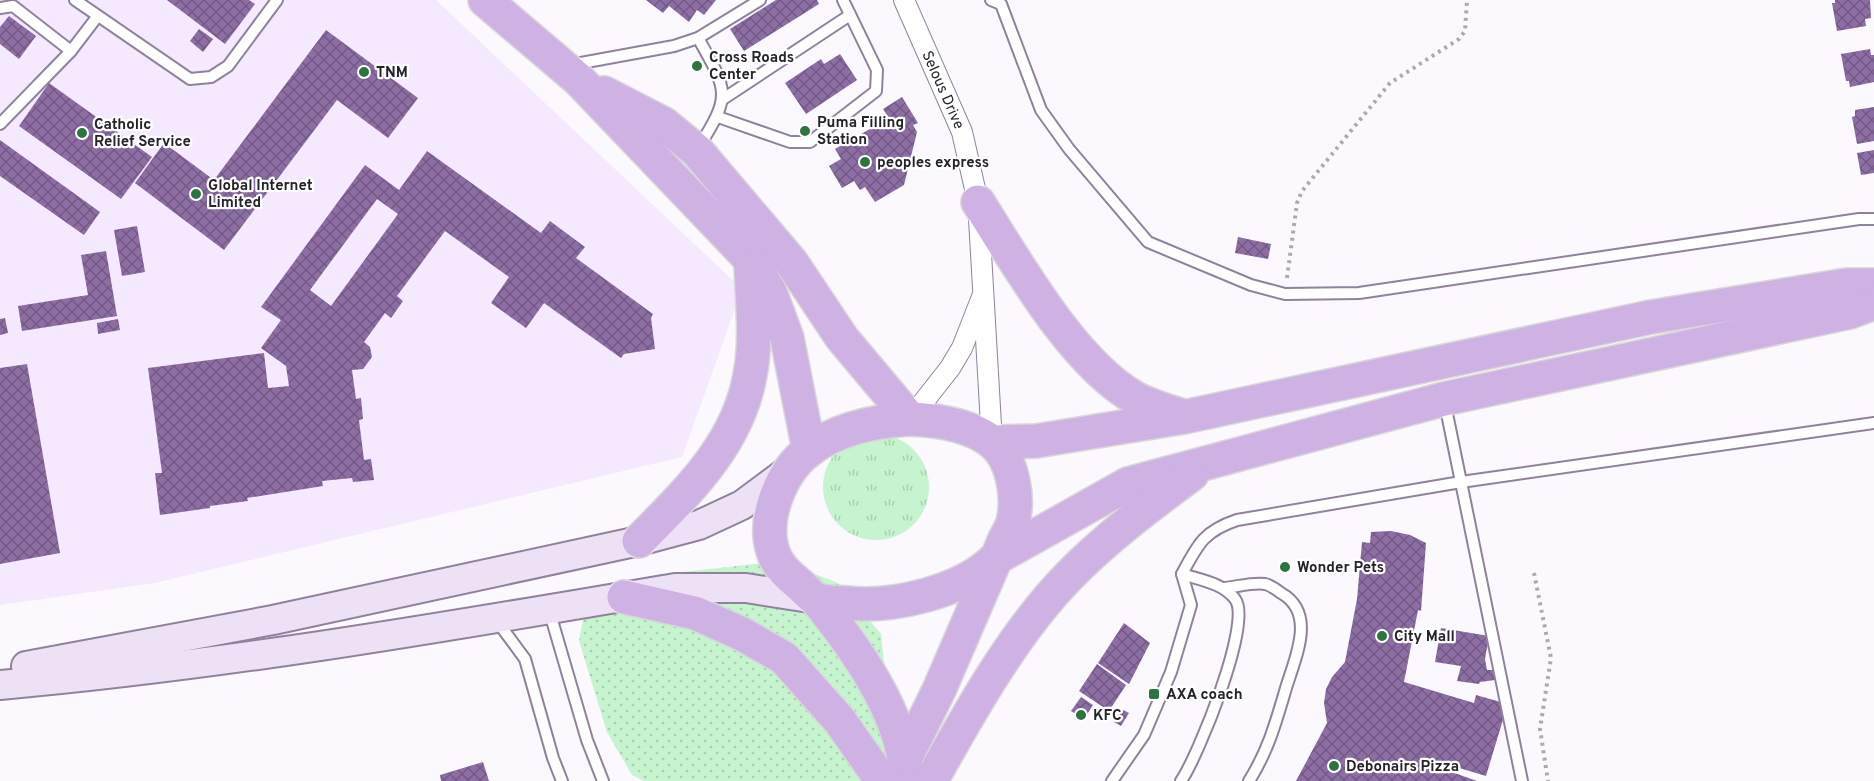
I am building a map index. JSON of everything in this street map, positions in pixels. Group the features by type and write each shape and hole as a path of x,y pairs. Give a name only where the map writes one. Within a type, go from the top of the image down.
{"highway":[{"path":"485,0 571,73 751,260 770,292 787,338 799,460"},
{"path":"571,73 664,124 696,151 792,263 842,338 910,419"},
{"path":"978,202 1027,279 1067,333 1100,370 1135,398 1184,417"},
{"path":"639,541 709,466 734,428 751,375 751,260"},
{"path":"906,769 876,684 853,644 816,599 788,574 775,557 770,536 773,508 799,460 848,429 866,424 910,419 937,420 961,427 993,442 1036,441 1184,417 1651,317 1847,285 1874,285"},
{"path":"816,599 882,604 923,595 963,581 996,558 1128,484 1444,399 1850,312 1874,303"},
{"path":"906,769 1013,522 1015,491 1007,464 993,442"},
{"path":"931,781 972,708 1038,611 1068,577 1120,528 1205,463"},
{"path":"624,597 695,613 742,634 784,658 840,721 882,781"}],"main road":[{"path":"0,670 273,620 639,541 699,525 742,505 799,460"},
{"path":"0,685 110,675 495,619 675,588 714,586 746,588 816,599"}],"street":[{"name":"Selous Drive","path":"904,0 962,132 978,202 993,442"},
{"name":"Selous Drive","path":"910,419 950,368 962,348 985,288"}],"lane":[{"path":"75,0 190,79 211,78 228,66 277,0"},
{"path":"718,117 790,142 810,142 876,92 877,70 843,0"},
{"path":"571,73 698,38 758,1"},
{"path":"997,1 1041,110 1069,149 1148,242 1251,285 1285,294 1359,292 1847,220 1874,219"},
{"path":"0,8 13,6 71,51"},
{"path":"723,99 850,15"},
{"path":"0,124 71,51 97,16"},
{"path":"696,151 718,117 723,99 722,80 698,38"},
{"path":"1444,399 1522,781"},
{"path":"1112,781 1144,735 1172,672 1191,605 1182,574 1198,544 1218,526 1237,520 1461,482 1874,423"},
{"path":"1182,574 1224,588 1265,584 1288,597 1298,608 1302,630 1298,655 1265,755 1249,781"},
{"path":"1181,781 1215,707 1230,663 1240,615 1237,600 1224,588"},
{"path":"549,609 587,740 603,781"},
{"path":"495,619 525,658 553,758 562,781"}],"path":[{"path":"1285,294 1297,203 1302,191 1390,83 1449,48 1459,39 1465,31 1467,0"},
{"path":"1534,573 1551,658 1540,729 1548,781"}],"shaded area":[{"path":"0,0 436,0 742,289 682,457 155,583 0,605"}],"green space":[{"path":"876,434 896,438 914,449 925,467 929,487 925,507 914,525 896,536 876,540 856,536 838,525 827,507 823,487 827,467 838,449 856,438"},
{"path":"781,561 838,583 881,634 891,731 886,781 644,781 632,775 607,732 579,641 588,594 656,575"}],"building":[{"path":"167,0 249,0 255,4 225,44"},
{"path":"646,0 716,0 704,15 697,10 689,22 669,6 663,13"},
{"path":"776,0 817,0 819,4 744,51 730,29"},
{"path":"1835,0 1870,0 1871,18 1865,19 1866,26 1837,31 1832,3 1835,3"},
{"path":"9,16 36,36 19,59 0,44 0,27"},
{"path":"199,29 213,39 203,52 190,41"},
{"path":"326,30 418,98 388,138 337,100 224,250 135,183 164,143 214,180"},
{"path":"1870,49 1871,55 1874,55 1874,82 1850,87 1849,81 1846,81 1841,54"},
{"path":"840,54 857,80 806,114 785,83 821,59 824,64"},
{"path":"49,83 152,157 121,199 19,126"},
{"path":"902,97 918,123 913,125 917,132 904,185 875,202 865,187 860,190 854,181 842,188 829,166 841,159 835,149 889,118 883,109"},
{"path":"1874,107 1874,141 1857,144 1852,117 1855,116 1855,110"},
{"path":"0,140 100,212 84,235 0,176"},
{"path":"1874,150 1874,173 1861,175 1857,153"},
{"path":"427,151 541,233 550,221 585,247 576,258 653,314 651,318 655,349 624,354 621,358 544,303 526,328 491,303 509,277 445,231 397,296 403,301 391,318 385,313 364,342 370,347 372,357 363,369 352,370 356,399 361,398 363,419 359,420 364,460 371,459 374,480 353,482 352,478 322,481 323,486 247,498 248,501 210,506 210,508 160,515 155,473 162,473 148,368 264,353 268,388 289,386 286,366 261,348 281,320 261,307 365,165 399,190","holes":["377,199 398,214 331,306 310,290"]},
{"path":"137,226 145,272 122,276 114,230"},
{"path":"1238,237 1271,244 1268,259 1235,253"},
{"path":"106,251 117,316 22,331 18,306 88,295 81,255"},
{"path":"5,318 8,333 0,335 0,319"},
{"path":"118,319 120,330 98,334 97,323"},
{"path":"27,364 60,553 0,564 0,368"},
{"name":"City Mall","path":"1391,531 1410,535 1426,543 1421,611 1418,610 1404,682 1474,703 1476,695 1504,703 1502,712 1505,713 1486,776 1436,761 1435,766 1477,781 1296,781 1327,723 1324,703 1326,689 1332,677 1345,662 1357,599 1362,542 1370,543 1371,532"},
{"path":"1124,623 1150,643 1129,684 1098,663"},
{"path":"1441,628 1489,636 1485,659 1487,670 1494,670 1495,680 1479,684 1457,681 1461,666 1435,662"},
{"path":"1097,664 1126,685 1109,711 1079,691"},
{"path":"1081,697 1093,705 1084,719 1071,711"},
{"path":"1121,709 1129,713 1121,726 1114,722"},
{"path":"483,762 489,781 441,781 440,775"}],"place":[{"name":"Cross Roads Center","path":"697,66"},
{"name":"TNM","path":"364,72"},
{"name":"Puma Filling Station","path":"805,131"},
{"name":"Catholic Relief Service","path":"82,133"},
{"name":"peoples express","path":"865,162"},
{"name":"Global Internet Limited","path":"196,194"},
{"name":"Wonder Pets","path":"1285,567"},
{"name":"City Mall","path":"1382,636"},
{"name":"AXA coach","path":"1154,694"},
{"name":"KFC","path":"1081,715"},
{"name":"Debonairs Pizza","path":"1334,766"}]}
